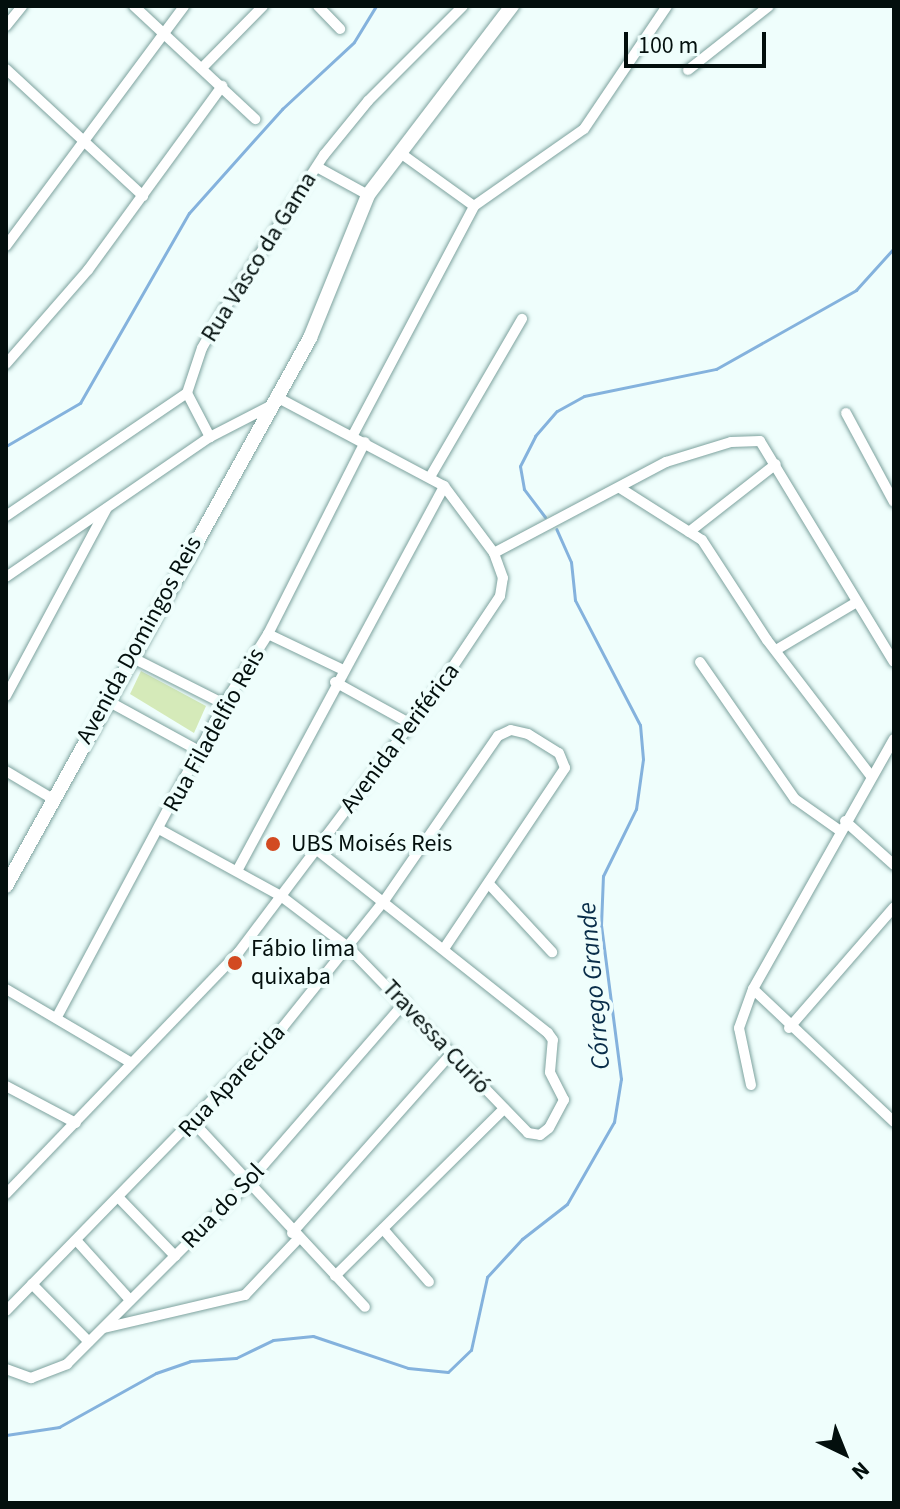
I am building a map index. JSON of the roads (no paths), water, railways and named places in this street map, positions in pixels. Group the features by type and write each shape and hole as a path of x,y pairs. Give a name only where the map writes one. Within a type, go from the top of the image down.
{"street":[{"path":"6,26 22,6"},
{"path":"134,6 203,67 255,119"},
{"path":"6,246 184,6"},
{"path":"203,67 263,6"},
{"path":"318,6 340,29"},
{"name":"Rua Vasco da Gama","path":"187,393 202,348 223,311 317,167 368,101 463,6"},
{"name":"Avenida Domingos Reis","path":"6,886 129,656 310,338 368,195 512,6"},
{"path":"353,435 474,206 584,129 667,6"},
{"path":"688,70 769,6"},
{"path":"6,69 143,196"},
{"path":"6,364 60,305 222,86"},
{"path":"399,152 474,206"},
{"path":"317,167 368,195"},
{"path":"430,477 522,319"},
{"path":"6,516 187,393 210,437"},
{"path":"6,577 210,437 271,402 353,435 444,486 494,553 666,462 731,442 760,441 894,662"},
{"path":"846,413 894,502"},
{"name":"Rua Filadelfio Reis","path":"58,1015 224,704 268,634 365,442"},
{"path":"689,532 776,464"},
{"path":"237,871 335,682 444,486"},
{"path":"620,488 702,540 776,650 871,776"},
{"path":"6,696 108,506"},
{"name":"Avenida Periférica","path":"8,1188 76,1123 130,1062 238,953 317,850 500,596 503,578 494,553"},
{"path":"776,650 857,602"},
{"path":"268,634 343,670"},
{"path":"129,656 224,704"},
{"path":"700,662 795,799 842,826 894,865"},
{"path":"335,682 409,723"},
{"path":"106,700 199,751"},
{"name":"Rua Aparecida","path":"6,1311 194,1123 348,947 384,901 498,736 511,730 559,753 565,768 489,884"},
{"path":"751,1085 739,1028 753,989 842,826 894,739"},
{"path":"6,771 53,799"},
{"name":"Travessa Curió","path":"159,829 281,896 348,947 405,1002 528,1133 540,1135 561,1112 563,1092 550,1072 553,1040 444,949"},
{"path":"317,850 444,949 489,884 552,952"},
{"path":"789,1028 894,907"},
{"path":"6,989 58,1015 130,1062"},
{"path":"753,989 789,1028 894,1122"},
{"name":"Rua do Sol","path":"6,1369 31,1378 51,1373 89,1342 247,1184 405,1002"},
{"path":"102,1328 245,1295 451,1054"},
{"path":"6,1086 76,1123"},
{"path":"335,1276 508,1112"},
{"path":"194,1123 295,1236 365,1307"},
{"path":"119,1198 175,1256"},
{"path":"383,1229 429,1282"},
{"path":"76,1240 130,1300"},
{"path":"32,1284 89,1342"}],"waterway":[{"path":"6,446 80,403 189,213 282,109 354,42 376,6"},
{"name":"Córrego Grande","path":"545,517 524,489 520,466 535,436 557,411 584,396 716,369 856,290 894,248"},
{"name":"Córrego Grande","path":"6,1435 59,1427 156,1373 190,1361 236,1358 273,1340 313,1336 408,1368 448,1372 471,1350 487,1277 522,1239 567,1204 614,1122 621,1079 601,925 603,876 636,809 643,759 640,725 575,600 571,562 556,529"}],"place":[{"name":"UBS Moisés Reis","path":"273,844"},
{"name":"Fábio lima quixaba","path":"235,963"}]}
